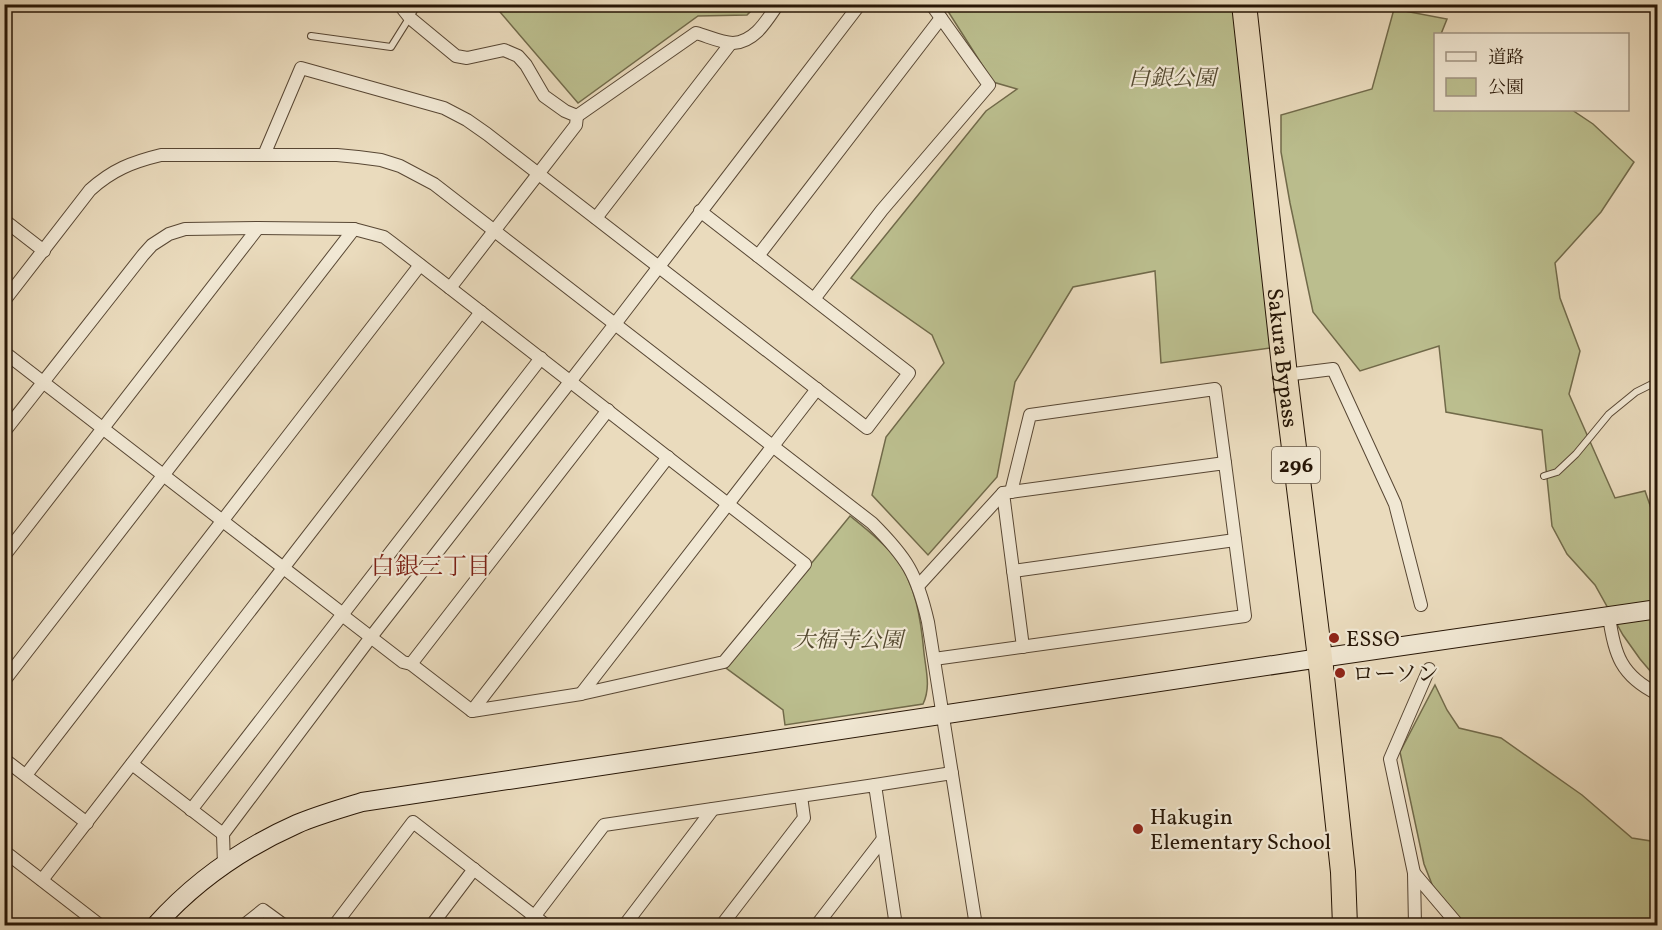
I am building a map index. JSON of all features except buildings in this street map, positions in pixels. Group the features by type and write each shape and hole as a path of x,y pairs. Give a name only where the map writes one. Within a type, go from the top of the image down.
{"highway":[{"name":"Sakura Bypass","path":"1244,4 1285,375 1320,658 1343,872 1345,926"}],"street":[{"path":"399,4 410,18 456,56 467,58 504,50 518,56 526,65 544,96 555,105 577,116"},
{"path":"450,288 576,125 577,116 696,33 731,43 752,37 778,4"},
{"path":"224,865 223,834 371,637 860,4"},
{"path":"814,299 882,210 989,85 931,4"},
{"path":"758,256 941,18"},
{"path":"596,218 731,43"},
{"path":"264,155 301,68 444,108 468,120 539,173 867,428 909,373 700,211"},
{"path":"4,302 90,190 104,178 140,160 161,155 337,155 381,160 400,166 434,184 872,523 901,553 914,575 928,622 976,926"},
{"path":"4,220 44,250"},
{"path":"4,555 258,228"},
{"path":"4,352 44,382 223,520 403,662 411,664 472,711 581,694 724,662 806,564 384,237 354,229 186,229 169,234 152,245 143,255 44,382 4,432"},
{"path":"4,681 354,229"},
{"path":"26,775 420,265"},
{"path":"42,880 481,312"},
{"path":"191,810 541,358"},
{"path":"1285,375 1333,369 1395,504 1421,605"},
{"path":"581,694 817,389"},
{"path":"934,659 1023,647 1245,616 1215,389 1030,414 1007,493 1013,571 1023,647"},
{"path":"411,664 608,410"},
{"path":"472,711 668,456"},
{"path":"918,586 1007,493 1225,463"},
{"path":"1013,571 1235,540"},
{"path":"155,926 185,895 224,865 260,843 297,824 362,802 1658,609"},
{"path":"1609,616 1617,656 1627,671 1645,688 1658,694"},
{"path":"1415,926 1414,873 1390,759 1429,669"},
{"path":"4,759 87,823"},
{"path":"132,764 223,834"},
{"path":"531,921 604,825 952,773"},
{"path":"875,784 896,926"},
{"path":"721,926 804,818 801,796"},
{"path":"624,926 714,809"},
{"path":"334,926 413,822 474,869 531,921 547,926"},
{"path":"816,926 883,839"},
{"path":"4,851 42,880 87,921 100,926"},
{"path":"431,926 474,869"},
{"path":"1414,873 1459,926"},
{"path":"243,926 263,910 285,926"}],"lane":[{"path":"311,36 391,47 418,4"},
{"path":"1544,476 1557,472 1576,454 1610,414 1636,392 1658,381"}],"green space":[{"path":"494,5 757,5 747,15 698,16 578,103"},
{"name":"白銀公園","path":"944,5 1237,5 1278,347 1161,363 1155,271 1073,287 1015,382 997,477 928,555 872,495 886,437 944,363 932,335 851,278 986,111 1017,89 993,82"},
{"path":"1394,9 1447,19 1441,33 1434,33 1434,111 1574,111 1593,124 1634,162 1601,212 1555,263 1560,298 1580,351 1569,394 1615,498 1645,491 1657,525 1657,679 1623,635 1595,585 1567,554 1552,526 1542,430 1446,412 1439,346 1360,371 1313,312 1281,152 1281,115 1372,89"},
{"name":"大福寺公園","path":"850,516 890,551 902,568 913,591 921,628 927,679 925,698 923,704 785,725 783,710 726,668"},
{"path":"1435,685 1459,728 1501,738 1582,795 1632,838 1657,842 1657,925 1448,925 1424,864 1400,752"}],"place":[{"name":"ESSO","path":"1334,638"},
{"name":"ローソン","path":"1340,673"},
{"name":"Hakugin Elementary School","path":"1138,829"}],"district":[{"name":"白銀三丁目","path":"431,566"}]}
